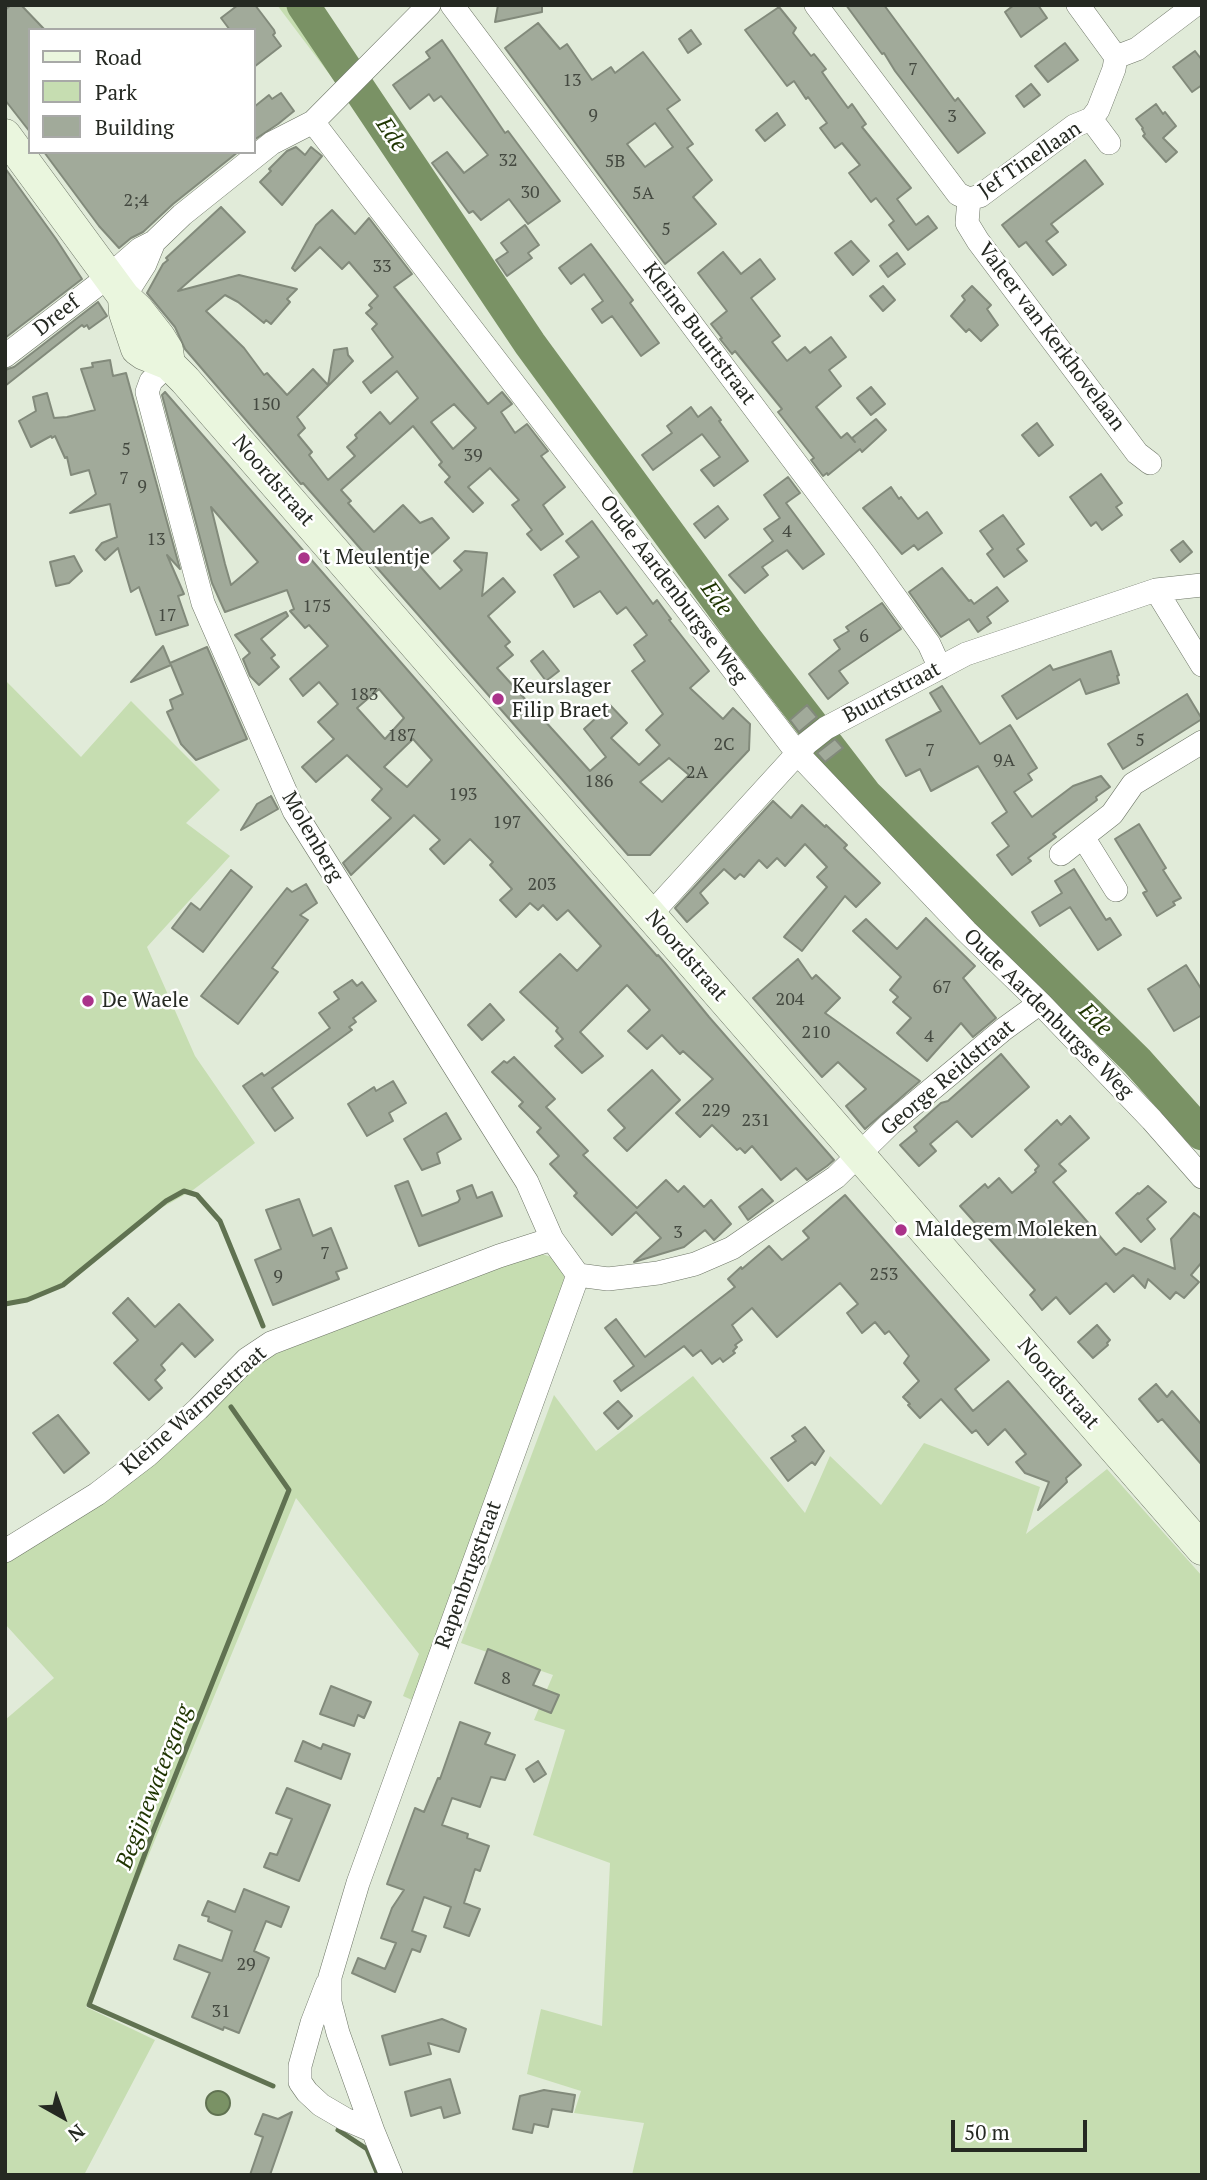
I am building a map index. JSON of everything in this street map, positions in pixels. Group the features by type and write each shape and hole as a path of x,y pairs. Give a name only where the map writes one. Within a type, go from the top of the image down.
{"street":[{"path":"116,287 145,264 154,242 182,215 272,143 313,122 429,5"},
{"name":"Kleine Buurtstraat","path":"452,5 784,447 929,645 940,668"},
{"path":"816,5 958,194 969,200"},
{"path":"1077,5 1116,57 1137,49 1195,5"},
{"name":"Jef Tinellaan","path":"969,200 980,197 1074,126 1091,119 1098,110 1116,57"},
{"name":"Jef Tinellaan","path":"1091,119 1109,143"},
{"name":"Oude Aardenburgse Weg","path":"313,122 802,748 966,931 1040,1003 1152,1120 1202,1177"},
{"name":"Noordstraat","path":"5,135 116,287 137,349 169,364 1202,1549"},
{"name":"Valeer van Kerkhovelaan","path":"969,200 967,223 978,241 1137,453 1150,463"},
{"name":"Dreef","path":"5,356 116,287"},
{"name":"Molenberg","path":"169,364 151,381 147,392 203,603 294,811 527,1182 552,1239 578,1275"},
{"name":"Buurtstraat","path":"651,914 802,748 826,729 966,654 1156,590 1202,584"},
{"path":"1156,590 1202,665"},
{"path":"1062,853 1112,814 1133,784 1202,742"},
{"path":"1083,837 1116,890"},
{"name":"George Reidstraat","path":"858,1155 890,1124 1004,1029 1040,1003"},
{"path":"578,1275 608,1279 658,1273 695,1264 732,1248 836,1177 858,1155"},
{"name":"Kleine Warmestraat","path":"5,1551 97,1494 148,1455 247,1359 271,1343 499,1256 552,1239"},
{"name":"Rapenbrugstraat","path":"391,2175 333,2017 330,2002 331,1974 358,1883 578,1275"},
{"path":"331,1974 303,2055 300,2082 321,2105 373,2131"}],"green space":[{"path":"277,5 309,5 347,68 333,79"},
{"name":"De Waele","path":"5,680 81,757 131,701 220,790 186,823 230,856 147,947 195,1056 255,1143 193,1190 147,1216 62,1287 5,1307"},
{"path":"542,1254 551,1257 559,1266 564,1276 564,1287 510,1442 412,1700 403,1696 419,1654 296,1498 86,2007 155,2040 84,2175 5,2175 5,1720 54,1678 5,1624 5,1560 254,1365 280,1352"},
{"path":"693,1376 805,1513 830,1456 881,1505 924,1443 1040,1487 1026,1534 1107,1469 1202,1576 1202,2175 632,2175 644,2123 574,2113 581,2091 527,2074 541,2009 602,2026 610,1863 533,1835 565,1730 534,1720 553,1675 461,1643 554,1395 596,1451"}],"shaded area":[{"path":"218,2091 227,2094 230,2103 227,2112 218,2115 209,2112 206,2103 209,2094"}],"building":[{"path":"11,5 21,5 43,28 28,28 28,129 5,100 5,10"},
{"path":"238,5 255,5 274,30 273,35 281,46 256,65 256,28 228,28 221,18"},
{"path":"498,5 542,5 542,12 495,22"},
{"path":"846,5 884,5 955,101 958,98 985,133 958,153"},
{"path":"1014,5 1038,5 1047,18 1021,37 1005,12"},
{"path":"779,7 796,28 793,33 811,56 814,54 826,69 822,72 829,82 848,108 852,104 866,124 862,127 911,188 897,199 916,225 928,216 937,228 908,250 889,225 894,221 876,198 871,202 849,173 860,165 842,143 835,148 820,128 827,123 808,97 806,99 794,81 787,86 745,30"},
{"path":"538,23 560,49 567,44 592,80 611,67 615,73 643,52 680,100 667,109 693,144 687,148 712,180 693,197 716,224 665,264 505,48","holes":["655,123 673,147 645,167 627,144"]},
{"path":"691,30 701,44 688,53 679,39"},
{"path":"442,40 505,133 508,131 560,201 528,224 509,199 481,220 473,211 469,213 432,163 447,152 464,173 488,155 441,96 434,101 429,94 410,109 393,85 430,58 426,52"},
{"path":"1065,43 1078,60 1048,82 1035,66"},
{"path":"1195,51 1202,60 1202,85 1192,92 1173,67"},
{"path":"1031,84 1040,95 1024,107 1016,96"},
{"path":"281,93 294,111 256,139 256,105 269,95 272,99"},
{"path":"1156,104 1176,126 1163,138 1177,152 1166,162 1143,136 1143,128 1136,119"},
{"path":"777,113 785,125 765,141 756,130"},
{"path":"296,147 305,155 311,147 322,156 282,205 260,182 287,151"},
{"path":"45,154 236,154 143,232 119,248 99,226"},
{"path":"1085,160 1103,184 1051,224 1058,232 1046,241 1066,265 1053,275 1026,242 1019,247 1002,225"},
{"path":"5,168 82,279 5,338"},
{"path":"221,207 245,232 178,291 239,275 297,289 287,299 290,302 271,324 266,320 264,323 225,295 206,311 244,348 264,375 267,373 287,395 313,369 328,385 334,350 347,348 353,361 297,417 305,428 298,435 312,452 309,455 328,480 355,456 347,447 357,438 355,435 380,412 390,424 418,398 397,371 371,393 363,382 393,357 372,329 377,324 366,313 372,308 369,305 378,296 349,262 342,269 320,247 295,271 292,268 316,225 332,210 355,234 369,218 412,274 394,287 488,404 502,392 512,404 501,412 515,433 527,424 548,451 541,456 565,487 543,505 563,534 541,550 527,534 532,530 512,505 519,500 490,468 468,487 483,503 473,512 445,482 450,477 439,465 442,462 413,426 341,490 351,501 348,503 374,532 403,505 420,523 432,518 449,538 419,565 440,589 462,570 454,561 465,551 487,553 482,596 503,578 515,592 488,616 510,642 505,646 513,655 497,668 590,771 606,757 584,729 610,705 627,723 611,738 639,765 660,745 646,730 663,714 632,671 645,661 634,645 647,635 626,607 617,614 600,591 574,607 554,575 579,557 566,541 592,521 653,604 657,600 671,619 669,620 709,671 690,688 723,719 733,708 750,724 749,750 650,855 628,855 185,349 175,327 147,293 168,260 166,258","holes":["454,404 476,428 453,449 431,422","669,758 689,775 662,802 640,782"]},
{"path":"525,225 539,245 528,253 532,258 507,276 496,260 508,252 501,243"},
{"path":"851,241 869,261 853,275 835,253"},
{"path":"591,244 633,300 630,303 659,343 641,356 612,316 602,323 592,309 603,301 584,274 571,284 559,268"},
{"path":"723,252 741,274 760,259 775,279 751,298 780,336 772,342 787,361 805,347 810,353 831,337 846,357 829,370 841,386 816,407 841,438 847,433 855,442 852,438 876,419 886,430 862,452 860,449 828,475 827,473 823,476 811,460 814,458 778,412 782,409 735,351 732,354 711,324 727,311 698,273"},
{"path":"897,253 905,264 888,277 880,266"},
{"path":"883,286 895,300 883,311 870,296"},
{"path":"972,286 991,305 987,309 998,325 981,341 969,329 966,332 951,316 965,300 962,296"},
{"path":"98,302 107,316 89,329 87,325 82,325 5,386 5,370 14,367"},
{"path":"110,360 113,376 126,373 180,569 167,555 184,594 178,596 188,625 156,635 139,587 131,592 118,548 105,560 96,550 102,543 117,537 110,504 70,513 96,494 89,470 71,475 67,457 65,458 55,436 31,447 19,421 36,411 33,397 47,393 54,418 95,410 81,369 93,367 92,363"},
{"path":"871,387 885,404 871,415 857,398"},
{"path":"165,392 834,1160 807,1180 796,1168 781,1180 752,1146 745,1153 740,1148 737,1150 712,1125 700,1137 676,1113 713,1079 683,1051 680,1054 662,1035 647,1049 628,1031 650,1010 627,985 580,1032 603,1056 582,1073 555,1046 563,1039 556,1031 558,1028 520,992 560,954 577,971 601,946 568,910 557,920 543,905 538,910 530,903 516,917 500,900 512,889 490,865 493,862 470,839 444,864 430,849 440,840 414,815 351,875 343,863 391,818 372,800 382,789 347,755 316,782 302,767 334,739 318,722 338,704 319,682 303,696 290,679 328,646 309,625 305,628 290,611 294,609 287,590 225,612 212,583 162,395","holes":["211,507 258,562 231,585 225,564","379,689 404,718 385,739 357,708","413,739 432,760 407,787 384,767"]},
{"path":"691,407 698,417 711,407 748,461 714,486 701,470 720,457 702,434 653,470 642,455 672,433 667,426"},
{"path":"1037,423 1053,445 1039,456 1022,435"},
{"path":"1101,474 1122,503 1116,507 1122,515 1102,530 1096,522 1091,526 1070,497"},
{"path":"788,477 800,493 786,503 824,554 803,569 787,550 762,567 768,575 745,593 729,575 773,541 764,529 780,518 764,495"},
{"path":"891,487 918,519 927,512 942,533 918,550 914,545 902,554 863,508"},
{"path":"718,506 728,519 705,538 694,524"},
{"path":"1003,515 1024,544 1017,549 1027,561 1004,577 987,554 993,549 980,531"},
{"path":"1183,541 1192,552 1180,562 1171,550"},
{"path":"74,556 82,571 69,583 56,586 50,562"},
{"path":"942,568 974,604 997,587 1008,601 987,617 991,623 978,632 969,619 941,637 909,592"},
{"path":"882,603 901,629 839,671 848,683 828,699 809,674 840,649 834,640 849,631 846,627"},
{"path":"286,612 288,616 261,639 275,655 271,658 279,667 259,685 250,676 243,659 250,653 235,635"},
{"path":"163,646 170,663 207,647 247,739 196,760 181,744 167,712 173,709 170,700 183,694 171,665 131,682"},
{"path":"543,651 559,671 546,681 531,661"},
{"path":"1111,651 1119,683 1086,694 1080,679 1017,719 1002,696 1050,665 1053,670"},
{"path":"942,686 980,744 1010,725 1037,768 1028,774 1032,780 1014,792 1032,817 1073,786 1101,776 1110,787 1053,834 1056,837 1028,858 1031,861 1012,875 997,855 1009,846 992,823 1007,812 978,766 931,791 920,769 906,776 886,740 941,711 930,693"},
{"path":"1187,694 1202,719 1123,769 1108,744"},
{"path":"807,705 817,717 799,732 790,720"},
{"path":"835,739 843,748 825,762 817,753"},
{"path":"271,796 278,809 241,830 257,804"},
{"path":"773,801 791,818 802,805 847,845 844,848 880,883 856,907 845,896 802,951 784,937 827,887 817,877 827,867 805,844 785,866 777,858 767,868 759,860 744,877 740,874 735,879 724,869 700,893 708,903 687,922 675,908"},
{"path":"1139,824 1181,898 1157,916 1143,893 1147,891 1115,839"},
{"path":"1074,869 1106,920 1110,918 1121,935 1098,950 1070,907 1040,926 1032,912 1062,893 1055,881"},
{"path":"231,870 252,887 203,952 172,928 191,903 200,910"},
{"path":"306,884 317,903 300,915 308,920 272,968 278,972 238,1024 201,996 287,888 292,892"},
{"path":"926,918 975,966 963,978 996,1018 973,1037 961,1023 927,1061 897,1033 911,1018 893,1002 898,997 890,990 901,977 853,931 866,919 897,949"},
{"path":"798,959 812,979 816,975 840,998 825,1013 920,1081 865,1129 846,1106 866,1089 838,1062 822,1077 753,998"},
{"path":"1186,965 1202,990 1202,1015 1174,1031 1148,989"},
{"path":"352,980 357,986 362,982 376,1001 353,1018 356,1022 349,1027 352,1030 272,1088 293,1118 275,1131 243,1086 262,1073 264,1076 330,1028 319,1013 339,999 334,992"},
{"path":"490,1004 504,1020 482,1040 468,1025"},
{"path":"1001,1054 1029,1087 972,1137 957,1121 930,1144 936,1151 919,1166 900,1145 917,1131 914,1127"},
{"path":"514,1057 555,1099 546,1107 588,1151 583,1155 637,1208 666,1180 678,1192 684,1186 704,1207 711,1200 731,1224 714,1240 705,1230 684,1247 634,1262 661,1238 636,1212 612,1235 574,1196 577,1193 550,1164 559,1156 537,1132 541,1128 519,1106 523,1102 492,1072 504,1061 507,1063"},
{"path":"652,1070 680,1100 627,1151 614,1138 625,1128 608,1110"},
{"path":"393,1081 406,1103 389,1113 393,1121 367,1136 348,1104 374,1087 376,1091"},
{"path":"446,1113 461,1139 437,1153 440,1163 422,1170 404,1139"},
{"path":"1070,1116 1089,1138 1059,1164 1066,1171 1053,1182 1116,1255 1124,1248 1175,1269 1171,1239 1194,1213 1202,1219 1202,1262 1191,1275 1199,1282 1184,1298 1176,1292 1170,1299 1148,1279 1145,1288 1133,1275 1114,1292 1106,1283 1070,1314 1056,1297 1042,1310 1030,1295 1035,1290 960,1206 985,1184 988,1188 999,1178 1012,1193 1036,1172 1039,1166 1025,1150 1057,1120 1061,1125"},
{"path":"408,1181 422,1216 458,1202 460,1199 457,1191 472,1185 477,1198 492,1192 502,1216 419,1246 395,1186"},
{"path":"1148,1186 1166,1202 1147,1219 1155,1229 1141,1242 1116,1213"},
{"path":"762,1189 773,1201 748,1220 739,1207"},
{"path":"845,1195 989,1360 955,1389 973,1411 1008,1381 1081,1465 1038,1510 1049,1482 1025,1473 1016,1462 1026,1454 1005,1429 988,1445 976,1430 972,1433 941,1399 920,1418 908,1405 910,1404 903,1397 919,1381 904,1363 909,1356 889,1331 885,1334 875,1322 862,1333 847,1313 858,1304 840,1283 777,1337 752,1308 732,1325 742,1340 735,1345 735,1353 723,1362 720,1358 712,1364 701,1350 693,1356 684,1346 621,1391 614,1381 634,1366 605,1328 616,1319 645,1357 735,1287 728,1279 769,1246 782,1260 809,1238 803,1231"},
{"path":"299,1199 313,1236 331,1228 347,1268 336,1272 339,1279 273,1305 255,1260 281,1249 266,1210"},
{"path":"128,1298 155,1327 179,1304 213,1340 195,1357 182,1343 161,1365 165,1370 155,1380 162,1388 149,1400 114,1363 138,1340 113,1313"},
{"path":"1097,1325 1110,1340 1093,1358 1078,1342"},
{"path":"1156,1384 1167,1397 1172,1391 1202,1425 1202,1465 1162,1419 1158,1422 1139,1399"},
{"path":"618,1401 632,1416 618,1429 604,1413"},
{"path":"58,1415 89,1453 64,1473 33,1433"},
{"path":"805,1427 824,1451 815,1465 812,1462 788,1481 771,1458 796,1441 792,1436"},
{"path":"488,1649 540,1670 533,1685 559,1695 551,1713 475,1683"},
{"path":"331,1686 371,1702 364,1718 358,1715 354,1726 320,1714"},
{"path":"460,1722 490,1733 485,1744 515,1755 505,1780 491,1777 480,1807 452,1798 442,1825 468,1834 467,1838 489,1846 480,1871 475,1869 464,1903 480,1909 469,1936 444,1927 451,1907 424,1897 412,1931 426,1936 420,1952 412,1949 395,1992 352,1973 358,1958 385,1969 396,1943 381,1938 392,1908 404,1890 387,1884 415,1808 424,1812 438,1778 440,1779"},
{"path":"303,1741 321,1749 323,1744 350,1754 341,1779 295,1761"},
{"path":"538,1761 546,1774 534,1782 526,1769"},
{"path":"287,1788 330,1805 299,1881 264,1867 270,1853 277,1855 292,1819 276,1813"},
{"path":"244,1889 289,1907 281,1927 266,1921 254,1951 269,1958 239,2033 224,2027 223,2030 192,2017 210,1973 174,1959 179,1945 222,1961 232,1931 208,1921 209,1917 202,1915 208,1901 235,1912"},
{"path":"442,2019 466,2029 459,2052 428,2043 431,2054 390,2065 382,2036"},
{"path":"450,2079 460,2113 444,2118 441,2107 411,2116 405,2092"},
{"path":"544,2090 575,2095 572,2112 552,2109 548,2127 534,2124 532,2133 513,2129 520,2096"},
{"path":"292,2112 270,2175 250,2175 263,2137 255,2134 263,2114 278,2119"}],"waterway":[{"name":"Ede","path":"303,5 530,344 746,639 866,795 1137,1061 1202,1134"},
{"name":"Begijnewatergang","path":"5,1304 27,1300 63,1285 166,1201 184,1191 197,1195 220,1221 263,1326"},
{"name":"Begijnewatergang","path":"231,1407 289,1490 153,1832 89,2005 273,2086"},
{"name":"Begijnewatergang","path":"338,2130 367,2149 378,2175"}],"place":[{"name":"'t Meulentje","path":"304,558"},
{"name":"Keurslager Filip Braet","path":"498,699"},
{"name":"De Waele","path":"88,1001"},
{"name":"Maldegem Moleken","path":"901,1230"}]}
